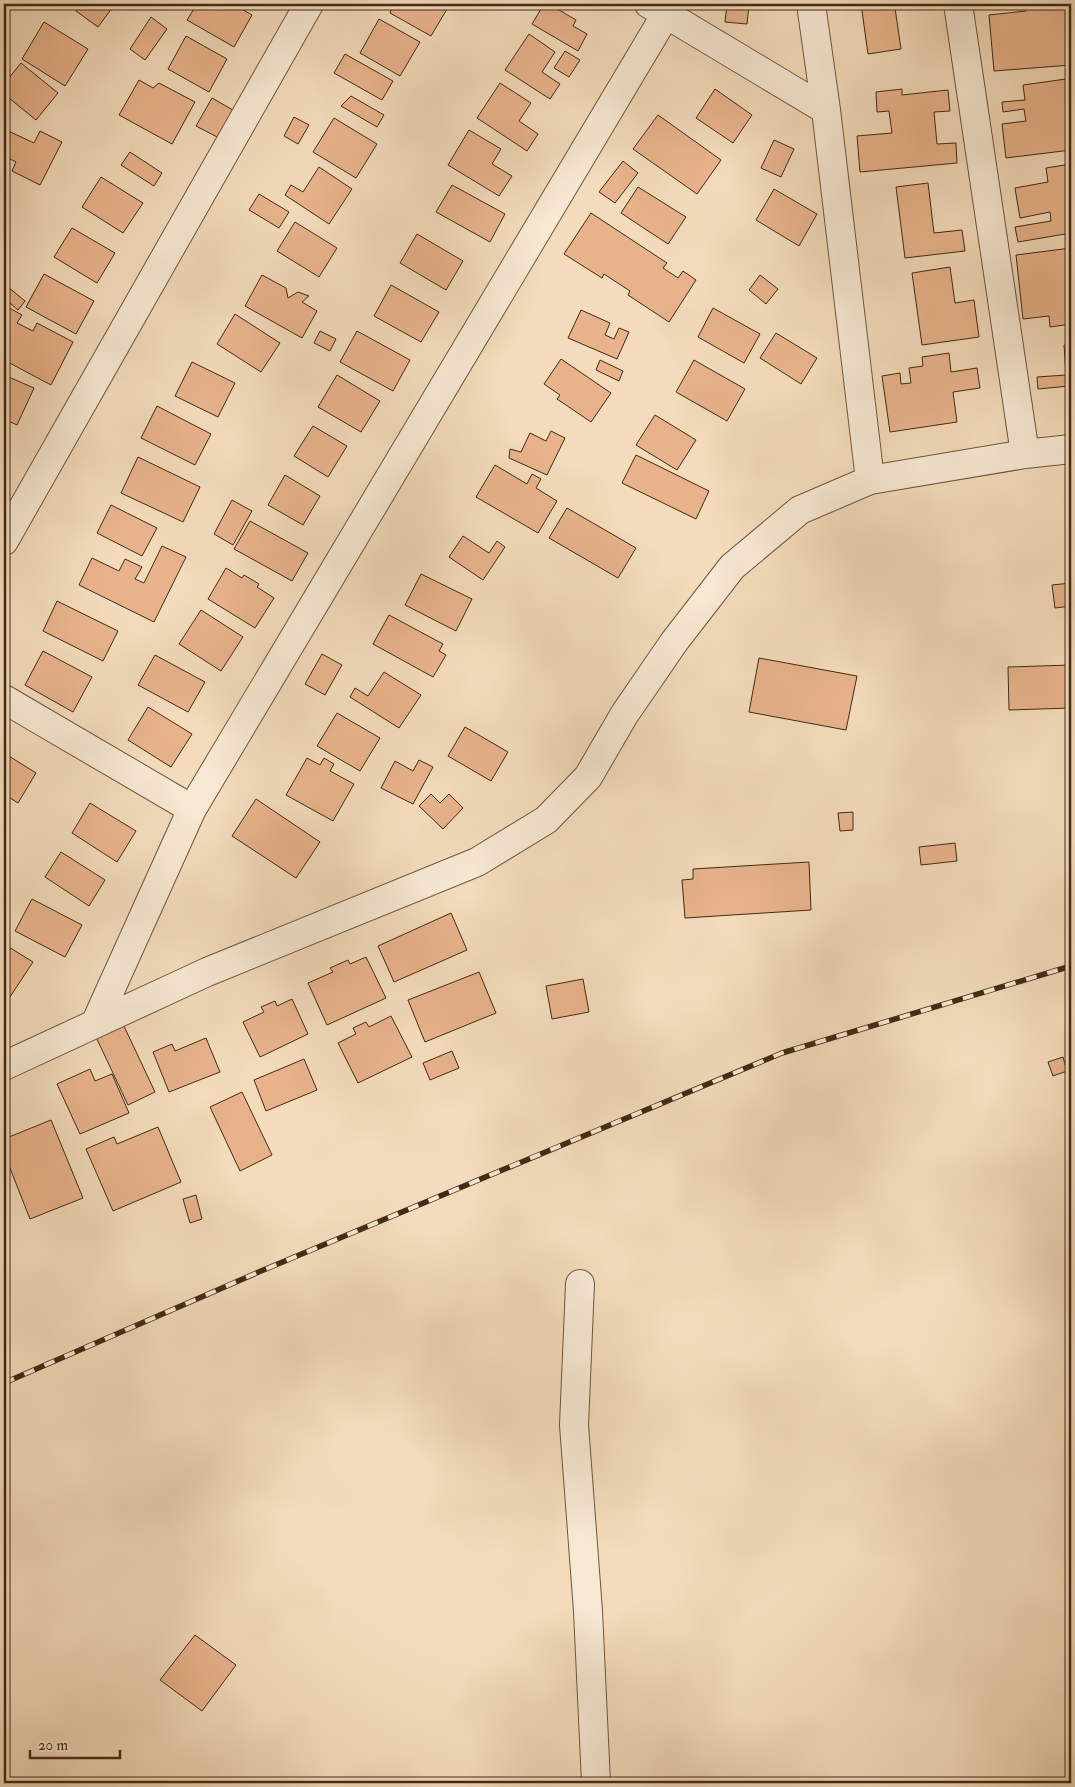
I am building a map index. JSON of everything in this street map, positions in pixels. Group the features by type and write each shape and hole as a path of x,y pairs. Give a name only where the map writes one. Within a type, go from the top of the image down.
{"street":[{"path":"4,541 309,4"},
{"path":"811,4 826,110 870,480"},
{"path":"958,4 1025,454"},
{"path":"95,1024 192,809 662,7 826,110"},
{"path":"4,1066 207,972 477,862 546,820 588,777 624,715 674,642 732,567 800,510 870,480 1025,454 1071,449"},
{"path":"4,699 192,809"},
{"path":"580,1284 574,1425 588,1611 596,1783"}],"building":[{"path":"81,4 115,4 98,27 76,11"},
{"path":"197,4 233,4 252,15 234,47 187,20"},
{"path":"393,4 407,4 411,7 413,4 450,4 431,36 390,13"},
{"path":"544,4 549,4 576,20 573,26 587,34 578,51 532,24"},
{"path":"727,4 749,5 747,24 725,22"},
{"path":"861,4 908,4 908,7 895,8 901,49 868,54"},
{"path":"1025,4 1069,4 1071,65 994,71 989,15 1026,11"},
{"path":"151,17 167,29 145,60 130,49"},
{"path":"379,19 420,42 400,76 360,53"},
{"path":"44,22 88,49 65,86 22,59"},
{"path":"529,34 555,52 542,72 560,84 550,99 505,70"},
{"path":"186,36 227,59 209,92 168,69"},
{"path":"565,51 580,60 569,77 554,68"},
{"path":"345,54 393,81 382,100 334,73"},
{"path":"21,63 58,93 36,120 4,94 4,84"},
{"path":"1066,79 1069,98 1071,98 1071,124 1069,124 1071,150 1006,158 1002,124 1026,121 1024,109 1003,112 1002,102 1025,100 1023,85"},
{"path":"139,80 153,88 159,83 195,102 172,144 119,115"},
{"path":"500,83 531,103 519,121 538,134 527,151 477,118"},
{"path":"715,89 752,115 733,143 696,118"},
{"path":"902,89 902,95 948,90 950,111 934,112 937,144 956,143 957,163 860,172 857,136 892,133 889,111 877,112 876,92"},
{"path":"351,96 384,115 377,127 341,106"},
{"path":"212,98 238,113 223,140 196,126"},
{"path":"658,115 721,160 697,194 633,149"},
{"path":"294,117 309,125 298,144 284,136"},
{"path":"334,118 377,144 356,178 313,152"},
{"path":"4,129 34,143 40,131 62,142 40,185 12,171 16,162 4,156"},
{"path":"469,130 501,149 492,164 512,176 499,196 448,165"},
{"path":"774,140 794,149 781,177 761,168"},
{"path":"130,152 162,173 154,186 121,165"},
{"path":"623,161 638,173 615,203 599,192"},
{"path":"1071,164 1071,233 1018,242 1015,227 1051,221 1050,212 1020,218 1015,188 1048,182 1046,168"},
{"path":"319,167 352,189 329,224 285,195 291,185 303,192"},
{"path":"101,177 143,203 123,233 82,207"},
{"path":"928,183 934,233 962,230 965,251 905,258 896,187"},
{"path":"452,185 505,214 490,242 436,212"},
{"path":"638,187 686,217 668,244 621,213"},
{"path":"774,189 817,214 799,246 756,220"},
{"path":"259,194 289,212 279,228 249,210"},
{"path":"591,213 667,263 663,268 678,278 683,271 696,280 669,322 628,295 630,291 604,274 602,278 564,254"},
{"path":"295,222 337,248 319,277 277,251"},
{"path":"72,228 115,253 97,283 54,257"},
{"path":"417,234 463,261 446,290 400,263"},
{"path":"1071,248 1071,324 1050,327 1049,316 1023,319 1016,255"},
{"path":"950,267 955,303 974,300 979,337 922,345 912,273"},
{"path":"44,274 94,301 76,334 26,307"},
{"path":"262,275 286,288 288,298 298,292 309,296 302,302 317,311 302,338 245,306"},
{"path":"760,275 778,289 766,304 749,290"},
{"path":"391,285 439,312 421,342 374,316"},
{"path":"8,287 25,301 18,310 4,298 4,293"},
{"path":"4,305 22,315 17,323 33,331 37,323 73,342 51,385 4,360"},
{"path":"713,308 760,334 744,363 698,337"},
{"path":"581,310 610,323 605,335 614,339 619,328 629,332 617,359 568,338"},
{"path":"235,314 280,343 261,372 217,344"},
{"path":"320,331 336,339 330,351 314,343"},
{"path":"357,331 410,360 393,391 340,362"},
{"path":"776,333 817,358 801,384 760,358"},
{"path":"1071,344 1071,411 1069,386 1038,389 1037,377 1066,375 1064,345"},
{"path":"949,353 951,372 977,368 980,388 953,392 957,422 890,432 882,376 900,373 901,384 911,383 909,368 923,366 922,357"},
{"path":"561,359 611,393 591,422 557,399 560,395 544,384"},
{"path":"600,360 623,371 619,381 596,370"},
{"path":"694,360 745,389 727,421 676,392"},
{"path":"192,362 235,383 218,417 175,396"},
{"path":"4,375 34,388 17,425 4,419"},
{"path":"337,375 380,401 361,432 318,407"},
{"path":"157,406 211,434 195,465 141,438"},
{"path":"655,415 696,440 677,470 636,445"},
{"path":"313,426 347,446 328,477 294,456"},
{"path":"551,431 565,438 547,475 509,458 510,449 521,452 530,433 546,441"},
{"path":"636,455 709,491 696,519 622,483"},
{"path":"138,457 200,487 183,522 121,493"},
{"path":"495,465 527,484 532,474 541,479 536,488 557,501 538,533 476,497"},
{"path":"285,475 320,496 303,525 268,505"},
{"path":"232,500 252,511 233,545 214,534"},
{"path":"111,505 157,528 142,556 97,533"},
{"path":"567,508 636,548 618,578 549,538"},
{"path":"250,521 308,553 292,581 234,549"},
{"path":"463,536 489,553 497,541 505,547 483,580 449,557"},
{"path":"162,546 186,557 154,622 79,585 92,558 119,571 125,559 142,567 135,579 144,583"},
{"path":"226,568 242,578 244,575 259,584 257,587 274,598 255,628 208,599"},
{"path":"421,574 472,599 456,631 405,605"},
{"path":"1071,583 1071,606 1055,608 1052,585"},
{"path":"57,601 118,631 103,661 43,631"},
{"path":"201,610 243,637 221,671 179,644"},
{"path":"389,615 443,644 439,651 446,655 433,677 373,644"},
{"path":"43,651 92,677 73,712 25,685"},
{"path":"322,654 342,665 325,695 305,684"},
{"path":"155,655 205,682 188,712 138,685"},
{"path":"759,658 857,676 846,730 749,712"},
{"path":"1071,665 1071,708 1009,710 1008,667"},
{"path":"384,672 421,695 399,728 350,697 355,688 368,696"},
{"path":"148,707 192,734 171,767 128,740"},
{"path":"337,713 380,738 360,771 317,746"},
{"path":"465,727 508,752 491,781 448,756"},
{"path":"4,753 36,773 18,803 4,794"},
{"path":"307,758 320,765 324,758 334,764 330,771 354,784 333,821 286,795"},
{"path":"419,760 433,767 413,804 381,788 395,761 413,771"},
{"path":"431,794 440,803 449,794 463,808 443,829 419,806"},
{"path":"256,799 320,842 296,878 232,836"},
{"path":"90,803 136,831 117,862 72,833"},
{"path":"853,812 853,830 840,831 838,813"},
{"path":"955,843 957,861 921,865 919,847"},
{"path":"61,852 105,880 89,906 45,877"},
{"path":"809,862 811,910 685,918 682,880 693,879 693,869"},
{"path":"32,899 82,925 65,957 15,931"},
{"path":"451,913 467,950 394,982 378,946"},
{"path":"4,944 33,962 6,1003 4,1001"},
{"path":"366,957 386,998 327,1025 308,983 333,972 330,968 348,960 350,964"},
{"path":"479,972 496,1013 425,1042 408,1000"},
{"path":"583,979 589,1012 552,1019 546,986"},
{"path":"292,999 308,1034 260,1057 243,1022 264,1012 261,1007 275,1001 277,1006"},
{"path":"391,1016 412,1057 358,1083 338,1043 356,1034 353,1028 366,1022 369,1027"},
{"path":"123,1024 155,1092 128,1105 96,1037"},
{"path":"206,1038 220,1072 169,1092 153,1052 172,1044 175,1051"},
{"path":"452,1051 459,1068 430,1080 423,1063"},
{"path":"1063,1057 1067,1071 1053,1076 1048,1062"},
{"path":"304,1059 317,1090 266,1111 254,1080"},
{"path":"90,1069 95,1081 112,1074 129,1113 80,1134 57,1084"},
{"path":"242,1092 272,1155 240,1171 210,1107"},
{"path":"51,1120 83,1198 30,1219 4,1153 4,1139"},
{"path":"158,1127 181,1182 113,1211 86,1149 114,1137 117,1144"},
{"path":"196,1195 202,1219 190,1223 183,1199"},
{"path":"195,1635 236,1665 202,1711 160,1680"}],"railway":[{"path":"4,1383 261,1271 782,1053 1071,966"}]}
